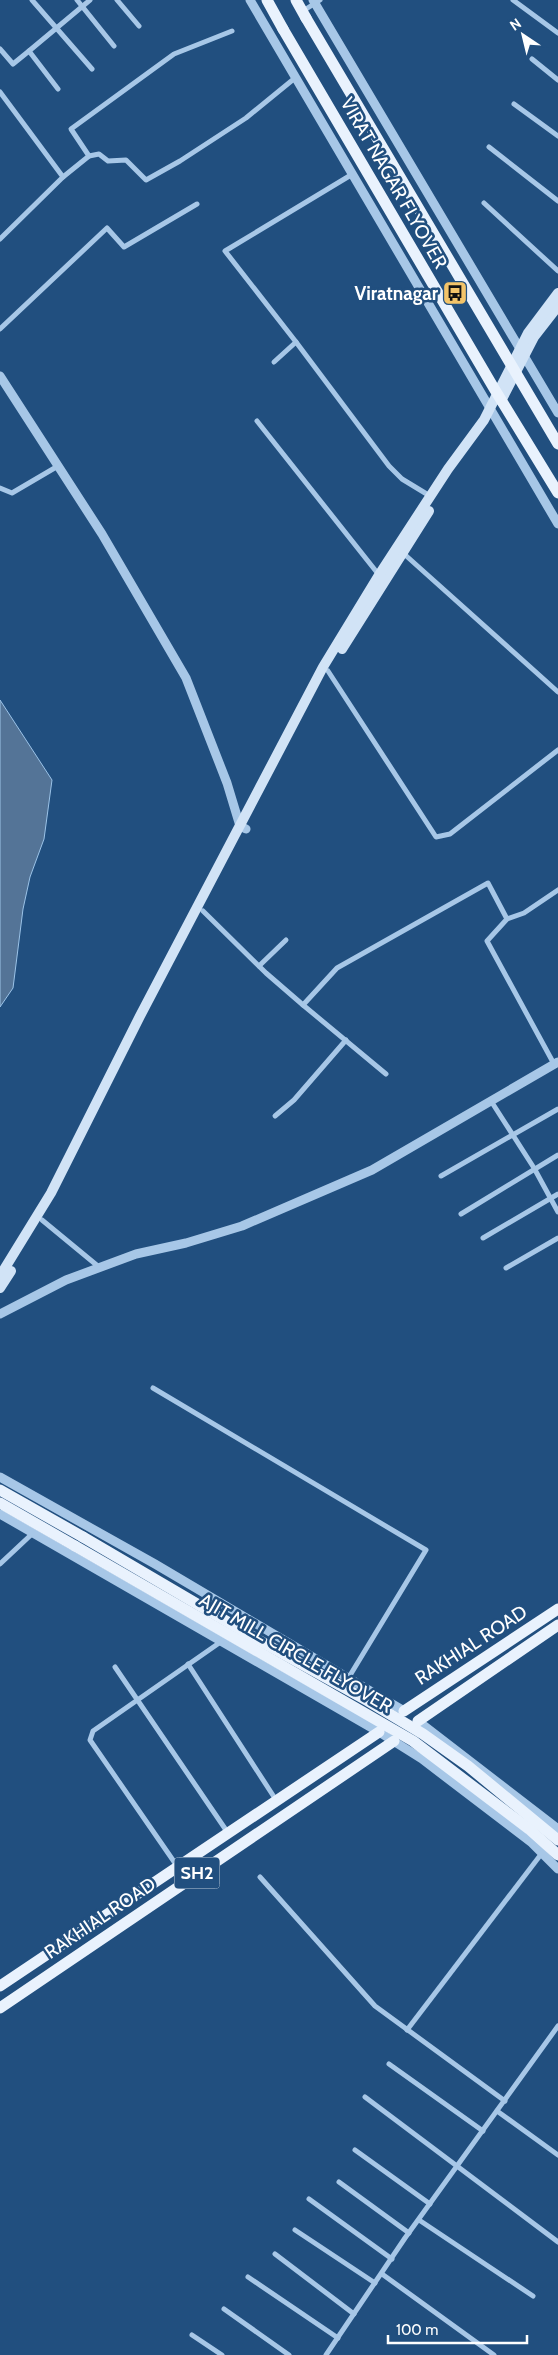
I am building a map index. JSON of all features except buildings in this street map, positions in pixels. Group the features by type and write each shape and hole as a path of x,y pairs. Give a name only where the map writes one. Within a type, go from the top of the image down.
{"main road":[{"name":"VIRAT NAGAR FLYOVER","path":"267,0 494,390 558,493"},
{"name":"VIRAT NAGAR FLYOVER","path":"296,0 558,444"},
{"path":"0,1276 51,1193 140,1016 328,671 492,412 522,352 528,333 558,293"},
{"path":"522,352 558,306"},
{"path":"0,1288 56,1196 203,910 323,667 379,575 430,497 492,412"},
{"name":"AJIT MILL CIRCLE FLYOVER","path":"0,1490 423,1734 468,1766 558,1840"},
{"name":"AJIT MILL CIRCLE FLYOVER","path":"0,1503 413,1741 529,1829 558,1855"},
{"name":"RAKHIAL ROAD","path":"404,1711 558,1609"},
{"name":"RAKHIAL ROAD","path":"418,1721 558,1625"},
{"name":"RAKHIAL ROAD","path":"0,1986 379,1732"},
{"name":"RAKHIAL ROAD","path":"0,2008 394,1741"}],"street":[{"path":"32,0 92,69"},
{"path":"76,0 114,46"},
{"path":"0,49 13,64 90,0"},
{"path":"117,0 139,26"},
{"path":"250,0 558,524"},
{"path":"513,0 558,33"},
{"path":"304,15 316,1 558,412"},
{"path":"268,29 280,24"},
{"path":"89,156 71,129 174,54 232,31"},
{"path":"29,51 58,89"},
{"path":"532,59 558,80"},
{"path":"0,239 62,177 89,156 99,154 108,161 126,160 146,180 180,161 246,118 295,78"},
{"path":"0,92 62,177"},
{"path":"514,104 558,136"},
{"path":"489,147 558,201"},
{"path":"351,174 224,251 296,342 389,466 402,479 430,497"},
{"path":"484,203 558,271"},
{"path":"0,329 107,228 124,247 197,204"},
{"path":"274,362 296,342"},
{"path":"0,376 102,534 186,678 243,828"},
{"path":"257,421 379,575"},
{"path":"0,488 12,493 59,465"},
{"path":"403,553 558,692"},
{"path":"328,671 436,837 450,834 558,750"},
{"path":"303,1005 337,968 488,883 506,920"},
{"path":"0,1314 66,1280 136,1254 186,1244 242,1226 372,1170 556,1063 487,941 506,920 524,913 558,890"},
{"path":"203,910 258,966 386,1074"},
{"path":"258,966 286,940"},
{"path":"275,1116 294,1100 346,1040"},
{"path":"491,1101 534,1168 558,1212"},
{"path":"441,1176 558,1109"},
{"path":"462,1214 558,1155"},
{"path":"483,1238 558,1194"},
{"path":"42,1220 99,1268"},
{"path":"506,1268 558,1238"},
{"path":"153,1388 426,1550 349,1677"},
{"path":"0,1477 349,1677 404,1711 556,1824"},
{"path":"0,1514 394,1741 422,1759 542,1853 558,1869"},
{"path":"0,1564 34,1533"},
{"path":"178,1868 90,1740 94,1731 222,1642"},
{"path":"188,1664 276,1801"},
{"path":"115,1667 228,1833"},
{"path":"379,1732 404,1711"},
{"path":"394,1741 418,1721"},
{"path":"407,2030 542,1853"},
{"path":"260,1877 375,2006 505,2100"},
{"path":"326,2355 430,2204 558,2026"},
{"path":"389,2064 482,2132"},
{"path":"365,2098 558,2242"},
{"path":"497,2111 558,2155"},
{"path":"356,2150 430,2204"},
{"path":"339,2182 410,2233"},
{"path":"309,2199 392,2259"},
{"path":"419,2220 534,2296"},
{"path":"295,2230 375,2283"},
{"path":"275,2254 354,2314"},
{"path":"382,2274 494,2355"},
{"path":"248,2277 338,2338"},
{"path":"224,2309 288,2355"},
{"path":"192,2335 222,2355"}],"water":[{"path":"0,700 52,780 44,839 30,877 23,909 13,988 0,1007"}],"place":[{"name":"Viratnagar","path":"455,293"}]}
